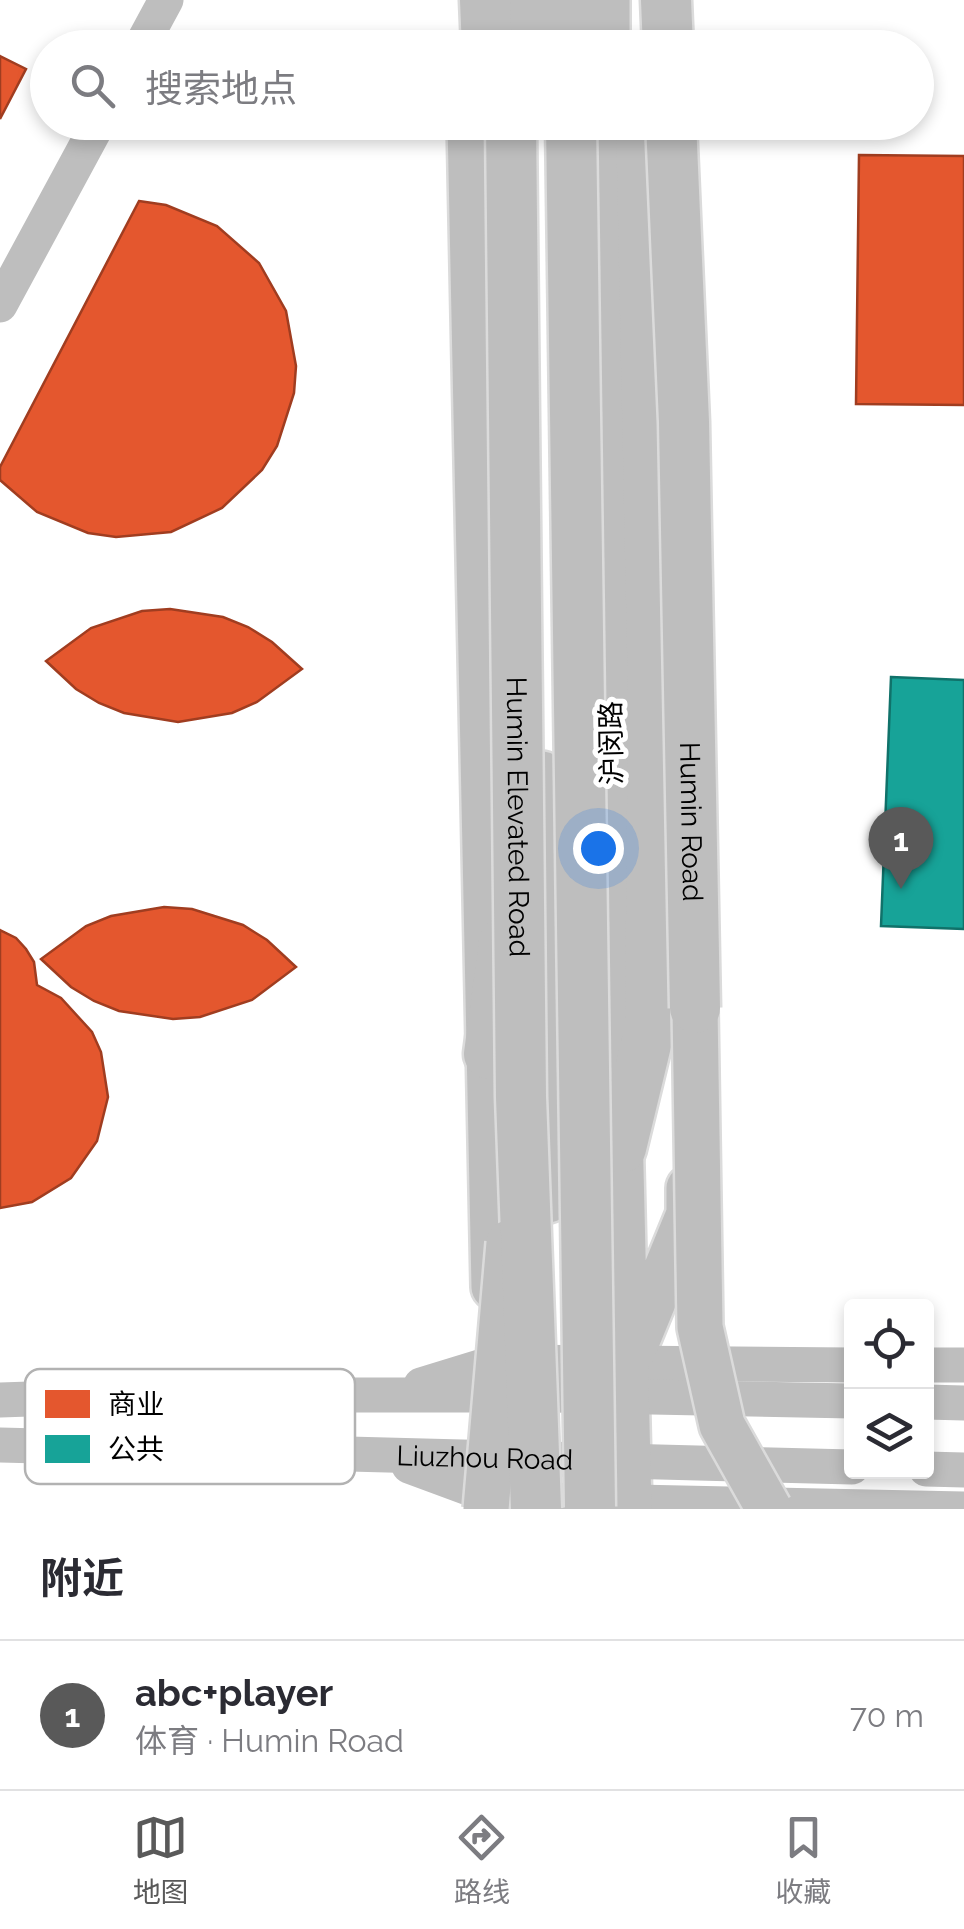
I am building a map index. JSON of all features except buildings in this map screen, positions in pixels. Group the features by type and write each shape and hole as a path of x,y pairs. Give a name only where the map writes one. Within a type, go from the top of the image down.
{"highway":[{"path":"485,0 487,30"},
{"path":"510,0 510,30"},
{"path":"570,0 570,30"},
{"path":"638,0 639,30"},
{"path":"666,0 667,30"},
{"path":"490,140 501,718 510,892 490,1054"},
{"name":"Humin Elevated Road","path":"511,140 521,1096 554,1495"},
{"path":"554,1495 571,140"},
{"path":"621,1148 650,1028 653,697 640,140"},
{"path":"672,140 684,422 694,1008"},
{"path":"510,892 546,1044"}],"main road":[{"path":"467,0 468,30"},
{"path":"531,0 532,30"},
{"path":"607,0 607,30"},
{"path":"677,0 678,30"},
{"path":"470,140 496,1379 554,1495"},
{"path":"533,140 554,1495"},
{"name":"沪闵路","path":"606,140 605,488 628,1380"},
{"name":"Humin Road","path":"554,1495 628,1380 689,1214 689,589 680,140"},
{"path":"694,1008 700,1326 722,1425 769,1503"}],"street":[{"path":"150,30 166,0"},
{"path":"0,305 89,140"},
{"path":"934,1365 964,1365"},
{"path":"355,1395 388,1395 496,1379 628,1380 844,1366"},
{"path":"628,1380 844,1400"},
{"path":"0,1400 25,1399"},
{"path":"934,1402 964,1403"},
{"name":"Liuzhou Road","path":"0,1445 25,1446"},
{"name":"Liuzhou Road","path":"355,1456 385,1457 554,1495"},
{"path":"554,1495 844,1468"},
{"path":"934,1469 964,1470"},
{"path":"554,1495 964,1509"}],"place":[{"name":"abc+player","path":"901,889"}]}
